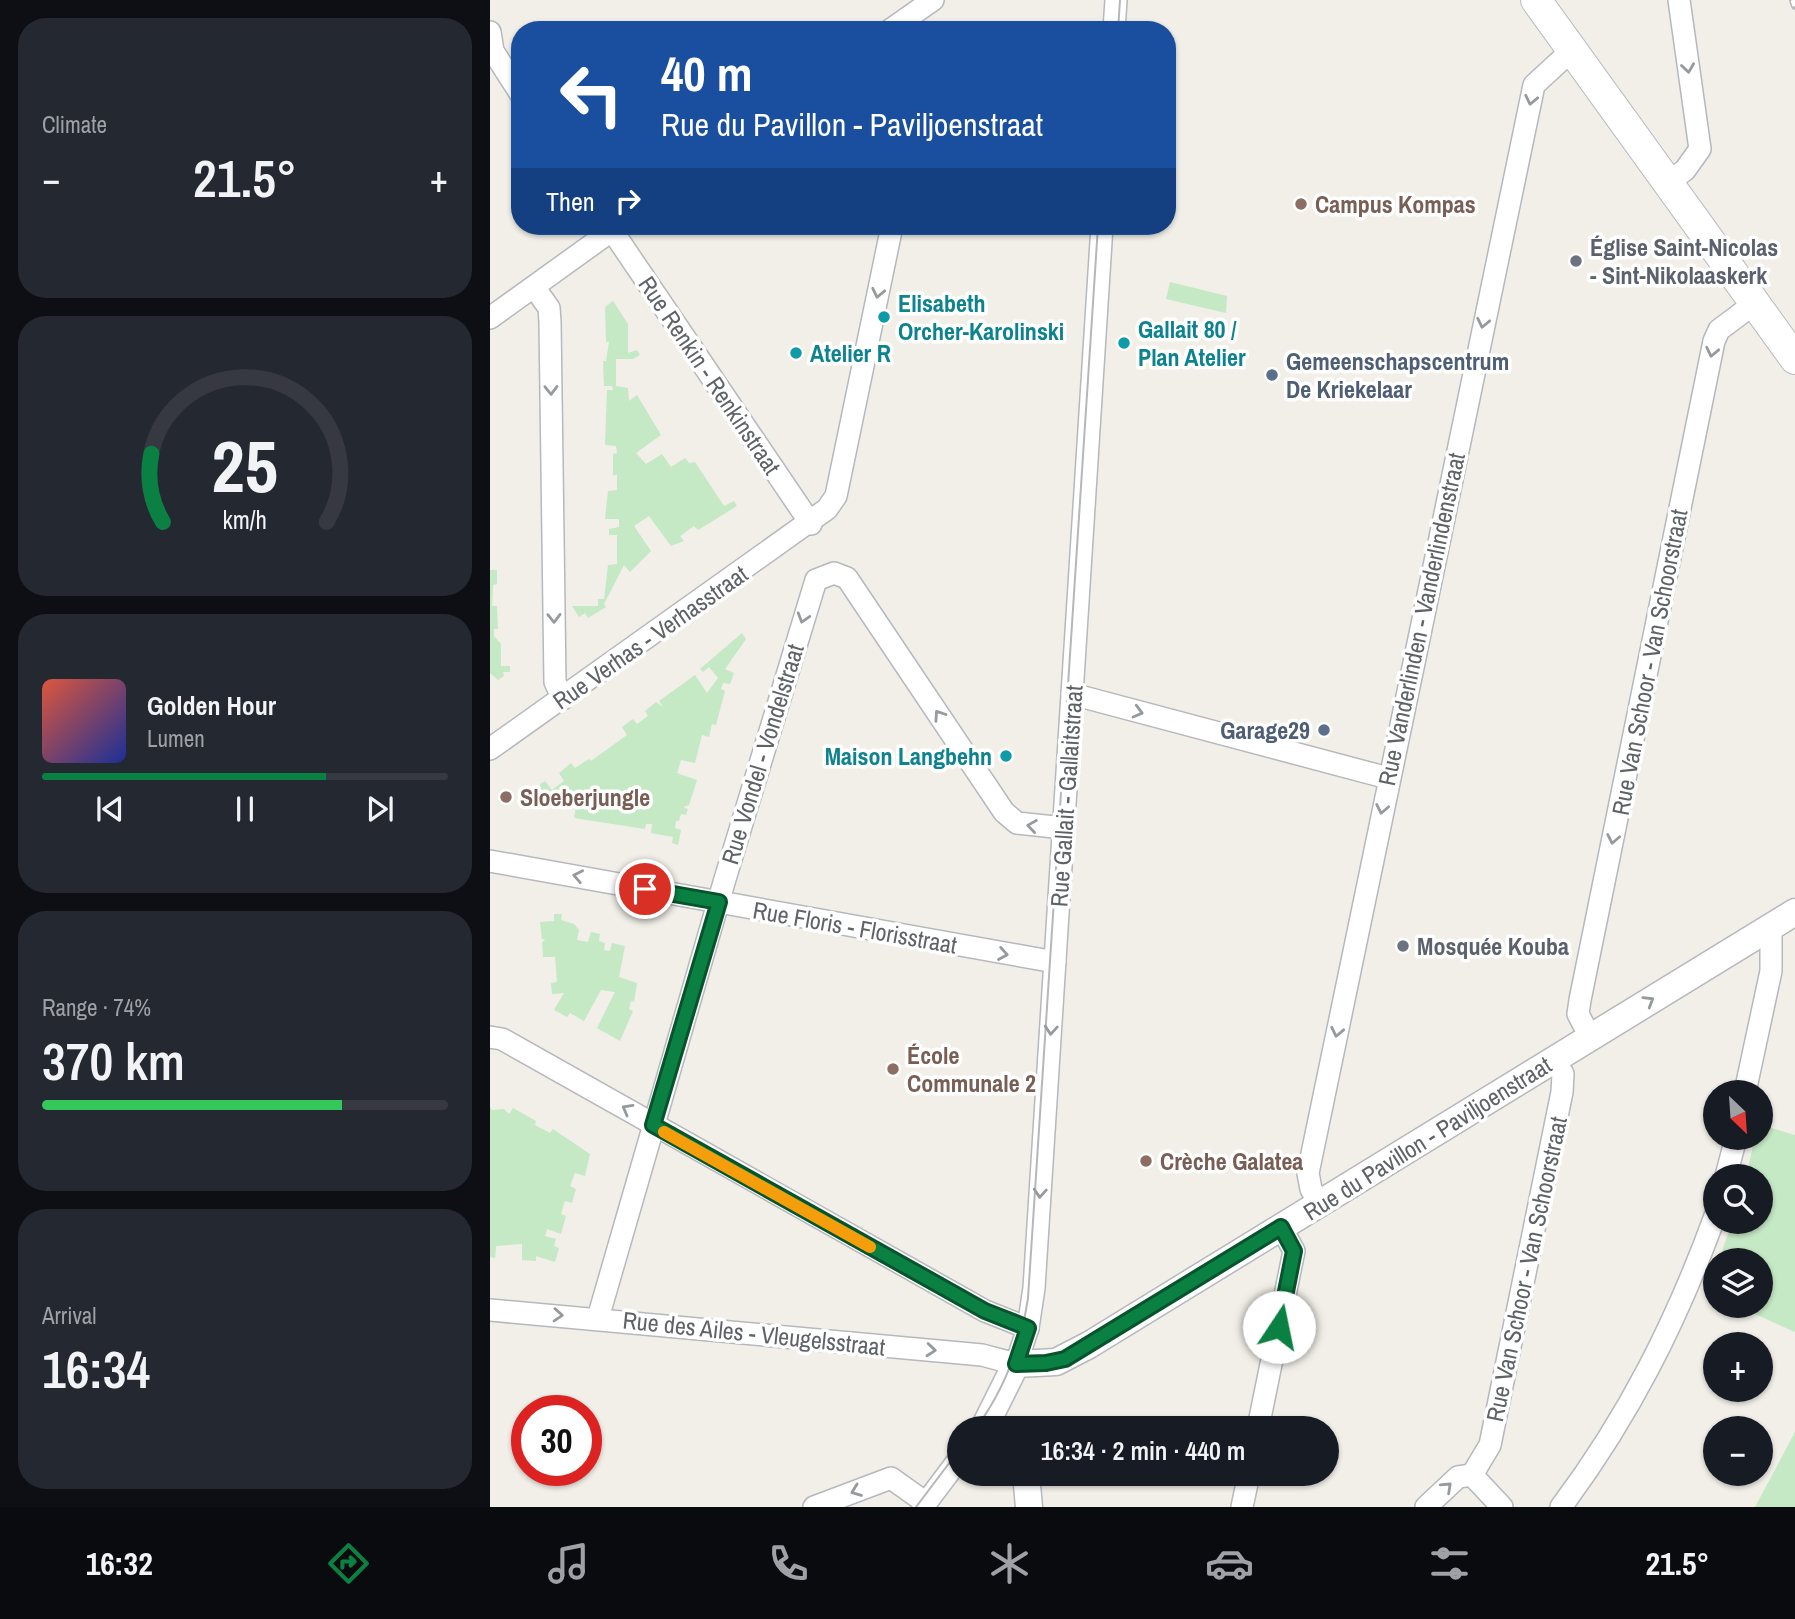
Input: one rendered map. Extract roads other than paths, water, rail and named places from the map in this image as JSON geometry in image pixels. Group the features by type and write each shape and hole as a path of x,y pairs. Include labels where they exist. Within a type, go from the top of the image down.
{"main road":[{"path":"1536,0 1795,359"}],"street":[{"path":"919,21 933,0"},
{"path":"1115,21 1116,0"},
{"path":"1669,182 1685,170 1700,149 1678,0"},
{"path":"490,32 493,51 511,79"},
{"name":"Rue Vanderlinden - Vanderlindenstraat","path":"1319,1203 1311,1189 1308,1173 1534,85 1572,50"},
{"path":"490,318 602,235"},
{"name":"Rue Renkin - Renkinstraat","path":"618,235 811,524"},
{"path":"811,524 836,496 890,235"},
{"name":"Rue Gallait - Gallaitstraat","path":"1016,1364 1028,1328 1034,1288 1101,235"},
{"path":"534,287 549,309 550,322 555,682 563,699"},
{"name":"Rue Van Schoor - Van Schoorstraat","path":"1590,1037 1578,1014 1580,1000 1714,341 1719,330 1755,303"},
{"name":"Rue Verhas - Verhasstraat","path":"490,749 811,524"},
{"name":"Rue Vondel - Vondelstraat","path":"598,1318 813,584 827,574 842,575 1004,812 1017,824 1064,828"},
{"path":"1072,694 1388,778"},
{"name":"Rue Floris - Florisstraat","path":"490,861 1055,962"},
{"name":"Rue du Pavillon - Paviljoenstraat","path":"1016,1364 1065,1359 1795,912"},
{"path":"1748,1080 1771,971 1771,927"},
{"path":"490,1037 502,1039 985,1311 1028,1328"},
{"name":"Rue Van Schoor - Van Schoorstraat","path":"1472,1475 1490,1445 1560,1105 1563,1074 1554,1059"},
{"path":"1260,1416 1294,1251 1281,1227"},
{"path":"1561,1507 1629,1409 1692,1278 1708,1234"},
{"name":"Rue des Ailes - Vleugelsstraat","path":"490,1310 982,1355 1016,1364"},
{"path":"989,1416 1016,1364"},
{"path":"814,1507 891,1478 925,1505 947,1475"},
{"path":"1426,1507 1458,1477 1472,1475 1502,1507"},
{"path":"1027,1486 1029,1507"},
{"path":"1242,1507 1246,1486"}],"tram line":[{"path":"1119,21 1120,0"},
{"path":"984,1416 1010,1366 1021,1333 1028,1298 1097,235"},
{"path":"916,1507 947,1466"}],"railway":[{"path":"1793,0 1795,6"}],"place":[{"name":"Campus Kompas","path":"1301,204"},
{"name":"Église Saint-Nicolas - Sint-Nikolaaskerk","path":"1576,261"},
{"name":"Elisabeth Orcher-Karolinski","path":"884,317"},
{"name":"Gallait 80 / Plan Atelier","path":"1124,343"},
{"name":"Atelier R","path":"796,353"},
{"name":"Gemeenschapscentrum De Kriekelaar","path":"1272,375"},
{"name":"Garage29","path":"1324,730"},
{"name":"Maison Langbehn","path":"1006,756"},
{"name":"Sloeberjungle","path":"506,797"},
{"name":"Mosquée Kouba","path":"1403,946"},
{"name":"École Communale 2","path":"893,1069"},
{"name":"Crèche Galatea","path":"1146,1161"}]}
